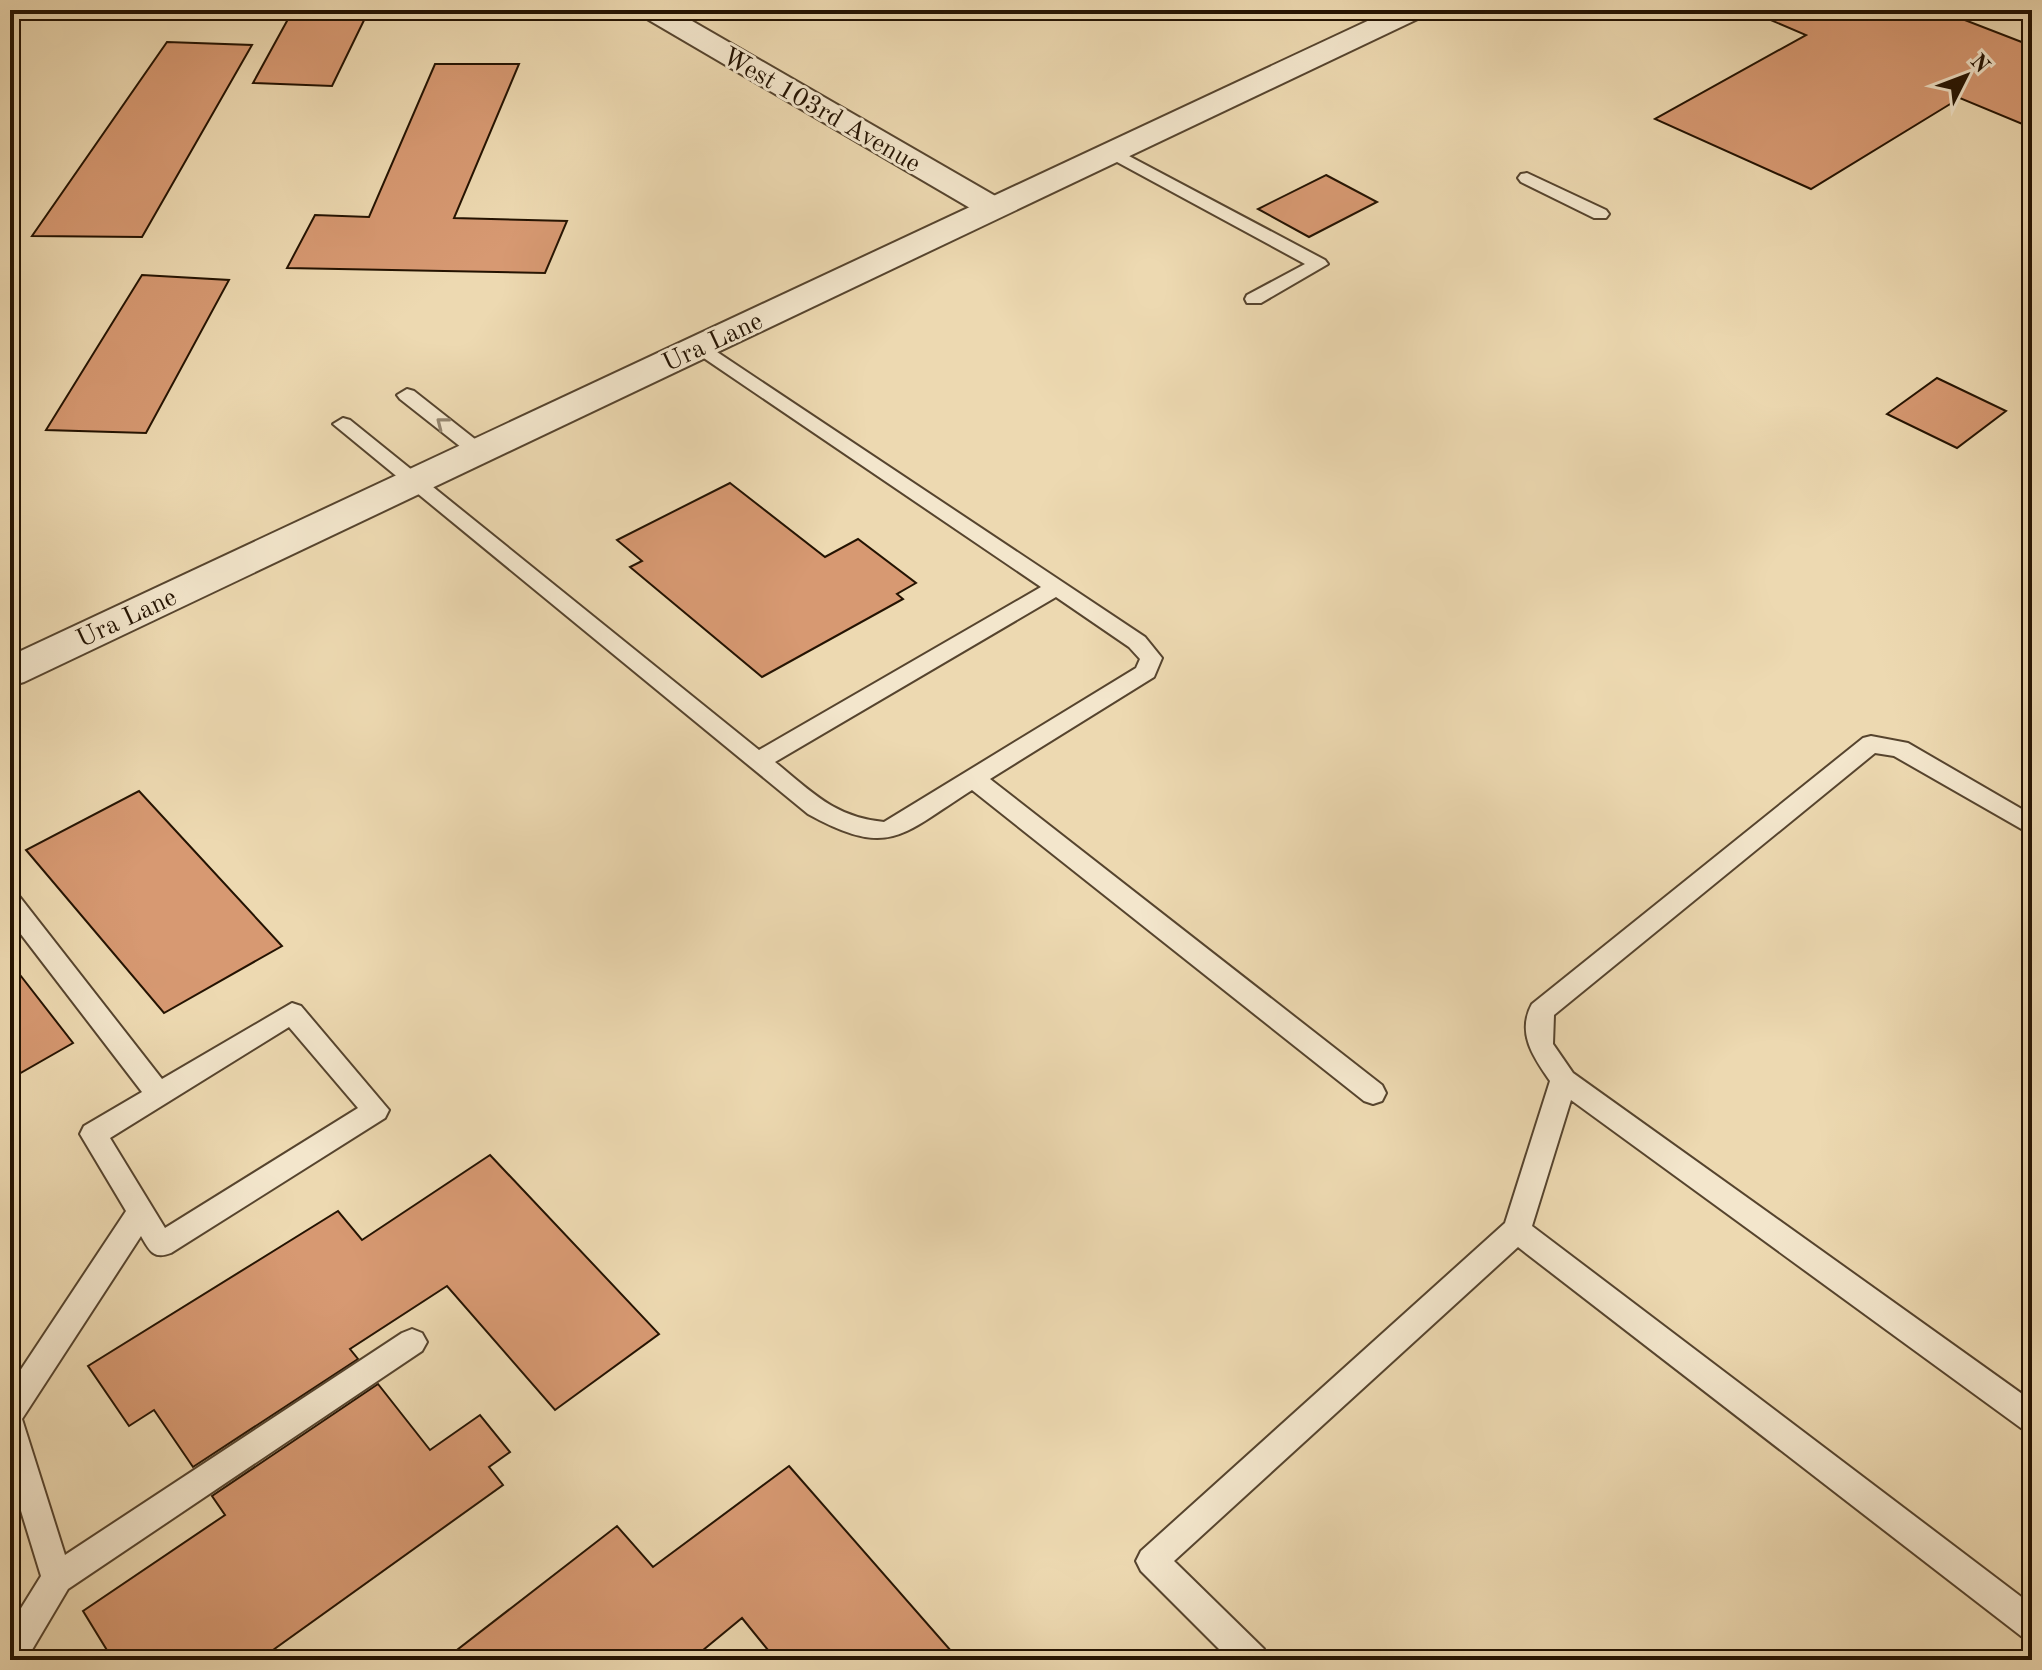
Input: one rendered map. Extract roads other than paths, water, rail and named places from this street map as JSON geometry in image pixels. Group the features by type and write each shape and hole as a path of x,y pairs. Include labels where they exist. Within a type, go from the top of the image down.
{"street":[{"name":"West 103rd Avenue","path":"652,10 993,208"},
{"name":"Ura Lane","path":"10,672 1414,10"}],"lane":[{"path":"1112,152 1319,264 1254,299"},
{"path":"1527,178 1600,214"},
{"path":"343,424 816,808 851,827 888,831 1146,672 1151,658 1137,642 699,346"},
{"path":"407,395 478,451"},
{"path":"758,761 1056,588"},
{"path":"2032,826 1900,749 1871,744 1541,1011 1540,1046 1564,1080 2032,1418"},
{"path":"973,778 1373,1093"},
{"path":"10,902 158,1093"},
{"path":"292,1013 376,1110 161,1245 141,1212 94,1134 292,1013"},
{"path":"1253,1660 1152,1561 1517,1230 1564,1080"},
{"path":"10,1411 141,1212"},
{"path":"1517,1230 2032,1625"},
{"path":"10,1656 57,1578 412,1342"},
{"path":"12,1440 57,1578"}]}
